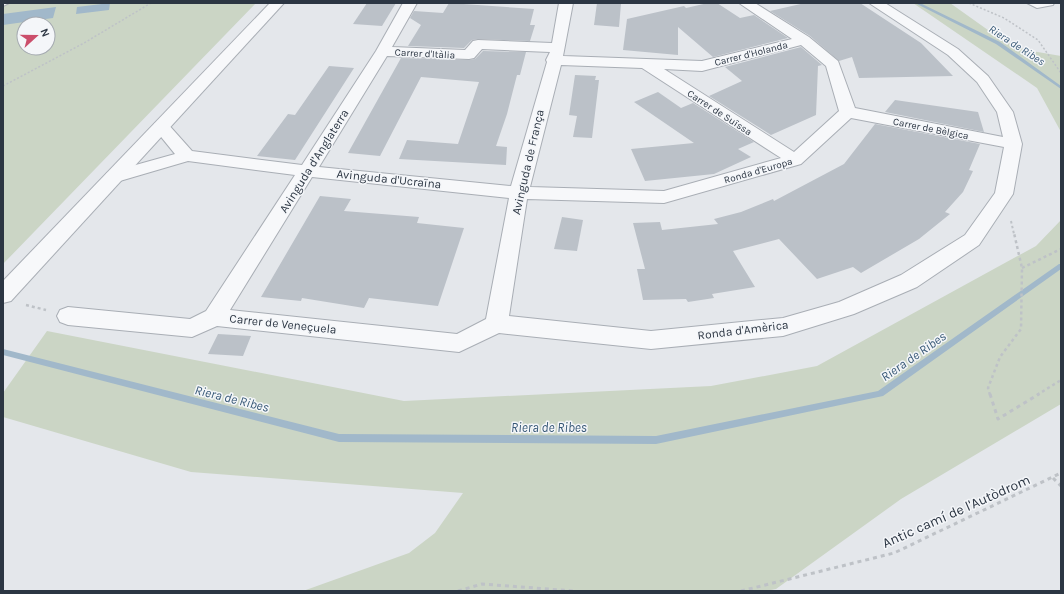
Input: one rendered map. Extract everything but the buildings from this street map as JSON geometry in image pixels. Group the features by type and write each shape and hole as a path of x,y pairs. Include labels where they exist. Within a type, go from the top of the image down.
{"street":[{"path":"3,295 277,3"},
{"name":"Avinguda d'Anglaterra","path":"214,317 383,51 410,3"},
{"name":"Avinguda de França","path":"496,324 519,193 555,54 566,3"},
{"path":"746,3 804,40 833,64 848,112"},
{"name":"Ronda d'Amèrica","path":"496,324 651,340 783,327 846,308 910,281 972,240 1004,194 1013,144 1005,112 983,78 953,52 876,3"},
{"name":"Carrer d'Holanda","path":"691,92 702,66 804,40"},
{"name":"Carrer d'Itàlia","path":"383,51 469,56 478,44 646,64 702,66"},
{"name":"Carrer de Suïssa","path":"646,64 795,160"},
{"name":"Carrer de Bèlgica","path":"848,112 1013,144"},
{"name":"Ronda d'Europa","path":"519,193 664,197 795,160 848,112"},
{"path":"161,127 187,156"},
{"name":"Avinguda d'Ucraïna","path":"113,177 187,156 308,171 519,193"},
{"name":"Carrer de Veneçuela","path":"68,316 192,328 214,317 459,343 496,324"}],"lane":[{"path":"1031,3 1038,5 1050,3"}],"path":[{"path":"3,86 84,43 151,3"},
{"path":"969,3 1004,18 1038,40 1061,73"},
{"path":"1004,194 1022,268 1021,328 1000,357 988,388 998,419 1061,380"},
{"path":"1022,268 1061,249"},
{"path":"25,305 68,316"},
{"name":"Antic camí de l'Autòdrom","path":"741,591 894,553 1061,473"},
{"path":"1053,478 1061,486"},
{"path":"458,591 482,584 574,591"}],"green space":[{"path":"3,3 256,3 3,264"},
{"path":"913,3 950,3 1002,40 1026,50 1061,56 1061,132 1037,88"},
{"path":"1061,220 1061,404 901,499 776,589 766,591 303,591 409,553 435,533 463,493 191,472 3,417 3,393 47,331 404,401 711,386 817,366 1036,246"}],"water":[{"path":"110,3 109,10 76,14 77,7"},
{"path":"56,7 54,16 16,16 16,23 3,25 3,14"}],"waterway":[{"name":"Riera de Ribes","path":"917,3 998,43 1061,88"},
{"name":"Riera de Ribes","path":"3,352 339,438 656,440 880,394 1061,266"}]}
